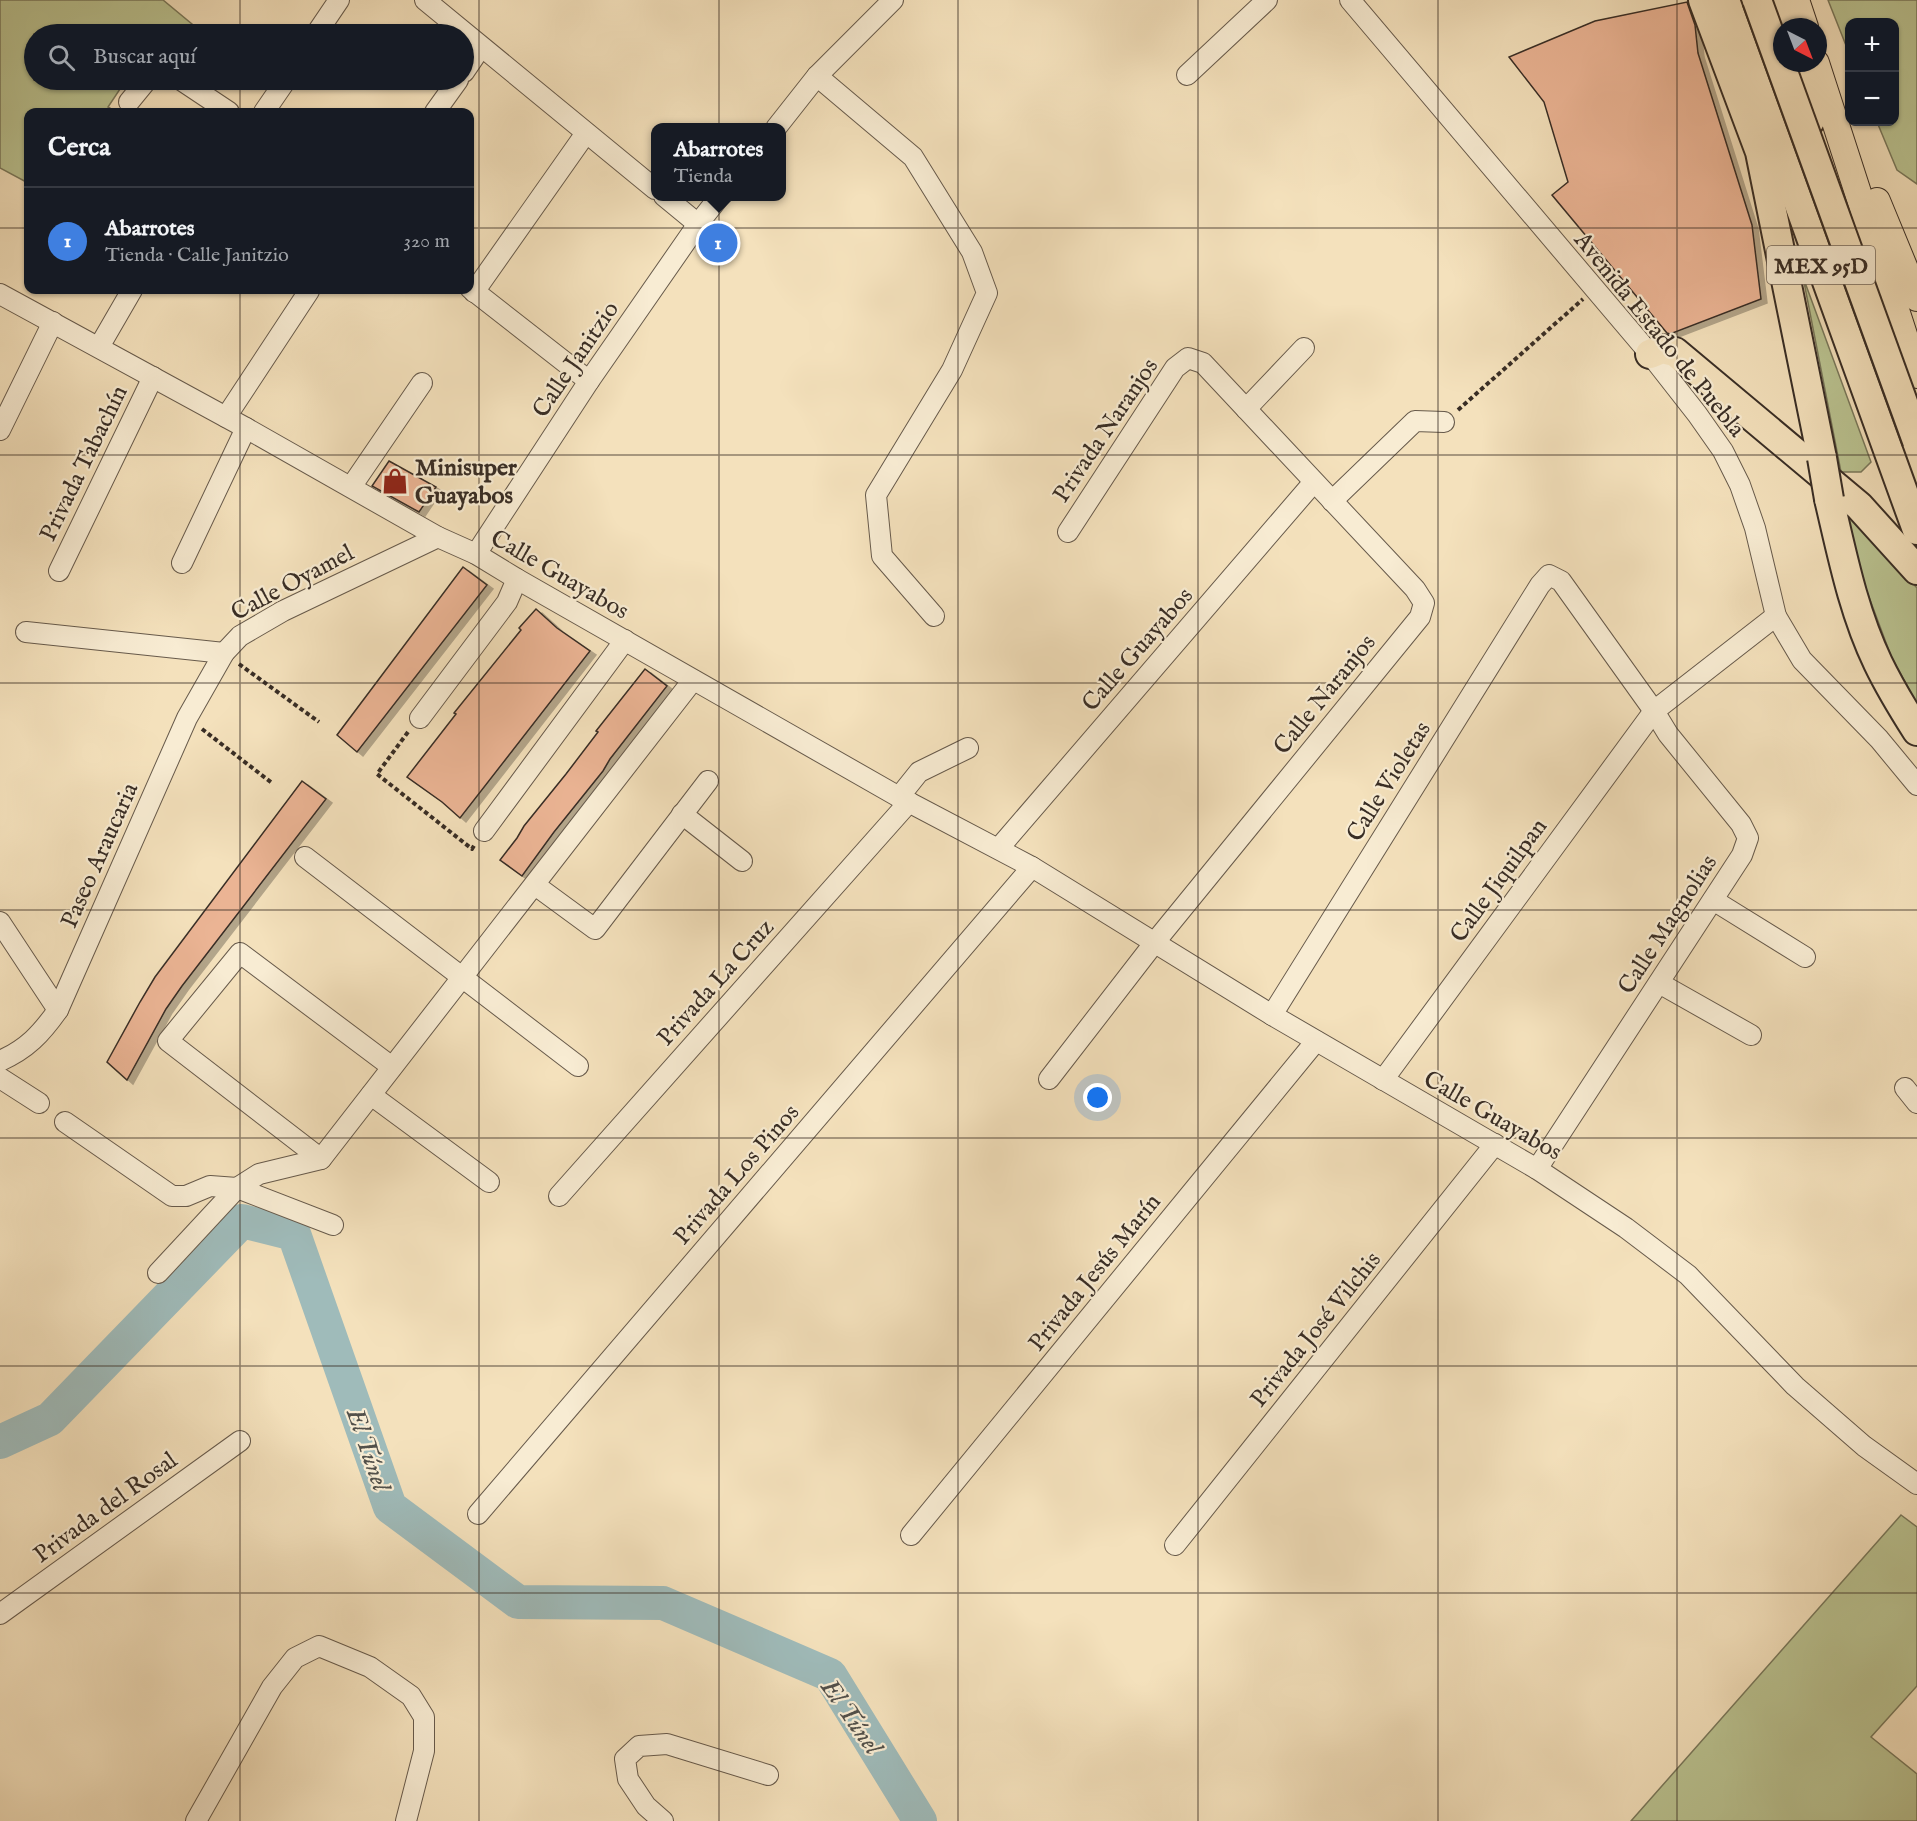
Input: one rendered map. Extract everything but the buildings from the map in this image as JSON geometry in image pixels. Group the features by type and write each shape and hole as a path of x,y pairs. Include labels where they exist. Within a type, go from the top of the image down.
{"highway":[{"path":"1703,0 1760,152 1829,499 1860,619 1878,663 1917,731"},
{"name":"MEX 95D","path":"1725,0 1917,529"},
{"name":"MEX 95D","path":"1757,0 1917,441"},
{"path":"1776,0 1782,18"},
{"path":"1799,72 1804,90 1829,229 1851,319 1897,473 1917,529"},
{"path":"1650,354 1662,349 1675,352 1859,506 1917,570"}],"main road":[{"path":"1796,0 1802,18"},
{"path":"1820,72 1917,375"},
{"path":"1821,72 1917,298"}],"street":[{"path":"323,24 339,0"},
{"path":"425,0 454,24"},
{"path":"780,123 817,76 893,0"},
{"path":"1187,75 1268,0"},
{"name":"Avenida Estado de Puebla","path":"1350,0 1650,354 1697,414 1723,451 1740,485 1755,528 1776,616 1802,660 1879,739 1917,785"},
{"path":"474,41 651,186"},
{"path":"474,57 481,47"},
{"path":"817,76 912,157 972,252 987,293 952,370 876,495 882,556 934,616"},
{"path":"129,102 139,90"},
{"path":"196,90 223,108"},
{"path":"267,108 279,90"},
{"path":"438,108 451,90"},
{"path":"474,287 586,133"},
{"path":"670,201 698,224"},
{"name":"Calle Janitzio","path":"477,554 589,381 716,201"},
{"path":"474,292 589,381"},
{"name":"Calle Guayabos","path":"0,294 246,428 438,537 477,554 904,800 999,848 1272,1016 1537,1169 1626,1228 1688,1275 1795,1386 1864,1446 1917,1484"},
{"path":"99,347 130,294"},
{"path":"226,417 307,294"},
{"path":"0,430 53,322"},
{"path":"1246,409 1304,348"},
{"name":"Privada Naranjos","path":"1068,532 1175,368 1188,358 1203,363 1313,483"},
{"name":"Privada Tabachín","path":"59,571 153,377"},
{"path":"351,487 422,383"},
{"path":"1332,501 1414,421 1444,422"},
{"path":"182,563 246,428"},
{"name":"Calle Guayabos","path":"999,848 1313,483"},
{"name":"Calle Naranjos","path":"1155,942 1419,617 1424,603 1414,589 1313,483"},
{"name":"Calle Oyamel","path":"26,632 224,653 240,636 283,611 438,537"},
{"name":"Calle Violetas","path":"1272,1016 1540,585 1549,575 1561,581 1654,711"},
{"path":"420,717 507,602 517,579"},
{"name":"Calle Jiquilpan","path":"1383,1080 1654,711 1776,616"},
{"path":"484,831 625,640"},
{"name":"Paseo Araucaria","path":"0,1061 12,1056 41,1034 58,1010 187,718 224,653"},
{"path":"158,1274 237,1188 259,1174 321,1158 693,680"},
{"name":"Calle Magnolias","path":"1537,1169 1742,855 1748,838 1741,824 1668,734 1654,711"},
{"name":"Privada La Cruz","path":"559,1196 904,800 919,772 968,748"},
{"path":"535,885 595,929 708,781"},
{"path":"682,814 742,861"},
{"path":"305,856 578,1066"},
{"name":"Privada Los Pinos","path":"478,1514 1032,867"},
{"path":"1713,900 1805,957"},
{"path":"0,922 58,1010"},
{"path":"1049,1079 1155,942"},
{"path":"321,1158 168,1041 240,953 392,1067"},
{"path":"1659,983 1751,1035"},
{"name":"Privada Jesús Marín","path":"911,1534 1316,1041"},
{"path":"0,1078 39,1103"},
{"path":"370,1095 489,1182"},
{"path":"65,1122 172,1196 186,1196 210,1186 237,1188 333,1225"},
{"name":"Privada José Vilchis","path":"1175,1545 1495,1144"},
{"name":"Privada del Rosal","path":"0,1614 240,1442"},
{"path":"196,1821 272,1687 295,1658 319,1646 370,1667 411,1696 424,1717 424,1751 406,1821"},
{"path":"663,1821 646,1806 628,1779 625,1759 639,1746 667,1744 768,1774"}],"path":[{"path":"1444,422 1594,289"},
{"path":"224,653 319,722"},
{"path":"420,717 377,774 472,849 484,831"},
{"path":"197,725 272,783"}],"green space":[{"path":"0,0 163,0 192,24 24,24 24,90 119,90 108,107 110,108 24,108 24,181 0,168"},
{"path":"1828,0 1917,0 1917,184 1897,170 1879,126 1899,126 1899,18 1845,18 1845,43"},
{"path":"1803,277 1871,462 1861,472 1841,472"},
{"path":"1845,513 1866,530 1917,588 1917,704 1891,656 1866,589"},
{"path":"1901,1515 1917,1527 1917,1686 1871,1737 1917,1774 1917,1821 1631,1821"}],"waterway":[{"name":"El Túnel","path":"0,1442 50,1419 242,1221 294,1234 390,1507 518,1602 663,1603 830,1675 920,1821"}],"place":[{"name":"Abarrotes","path":"718,243"},
{"name":"Minisuper Guayabos","path":"395,481"}]}
